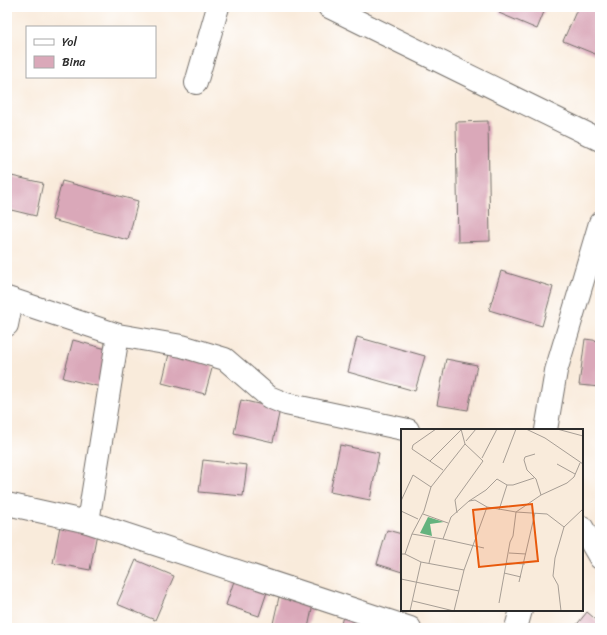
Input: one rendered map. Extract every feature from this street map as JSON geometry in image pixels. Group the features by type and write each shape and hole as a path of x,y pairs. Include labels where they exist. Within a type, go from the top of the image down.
{"street":[{"path":"196,83 218,7"},
{"path":"329,7 600,140"},
{"path":"546,429 556,371 591,286 600,223"},
{"path":"7,325 9,299 118,335 182,346 225,359 269,398 286,404 403,429"},
{"path":"88,522 118,335"},
{"path":"7,504 88,522 410,628"},
{"path":"583,529 600,558"},
{"path":"516,628 521,611"}],"building":[{"path":"501,7 546,7 537,29 499,13"},
{"path":"578,7 587,7 600,12 600,56 563,41"},
{"path":"488,121 490,241 458,242 456,122"},
{"path":"7,175 43,183 36,216 7,209"},
{"path":"62,181 138,201 128,240 52,220"},
{"path":"501,271 553,287 542,326 489,310"},
{"path":"357,337 425,356 415,391 348,372"},
{"path":"585,339 600,341 600,387 579,385"},
{"path":"73,340 110,350 101,387 63,378"},
{"path":"169,354 213,365 205,394 162,383"},
{"path":"446,359 477,365 468,410 437,405"},
{"path":"241,400 280,409 273,442 234,433"},
{"path":"340,445 379,453 370,500 330,492"},
{"path":"203,460 247,465 243,496 199,492"},
{"path":"60,526 97,533 90,570 53,563"},
{"path":"387,530 401,534 401,572 377,564"},
{"path":"136,560 174,576 155,620 117,604"},
{"path":"235,578 268,589 259,616 226,605"},
{"path":"279,597 313,604 308,628 272,628"},
{"path":"344,612 374,619 372,628 340,628"},
{"path":"587,612 600,623 600,628 574,628"}]}
